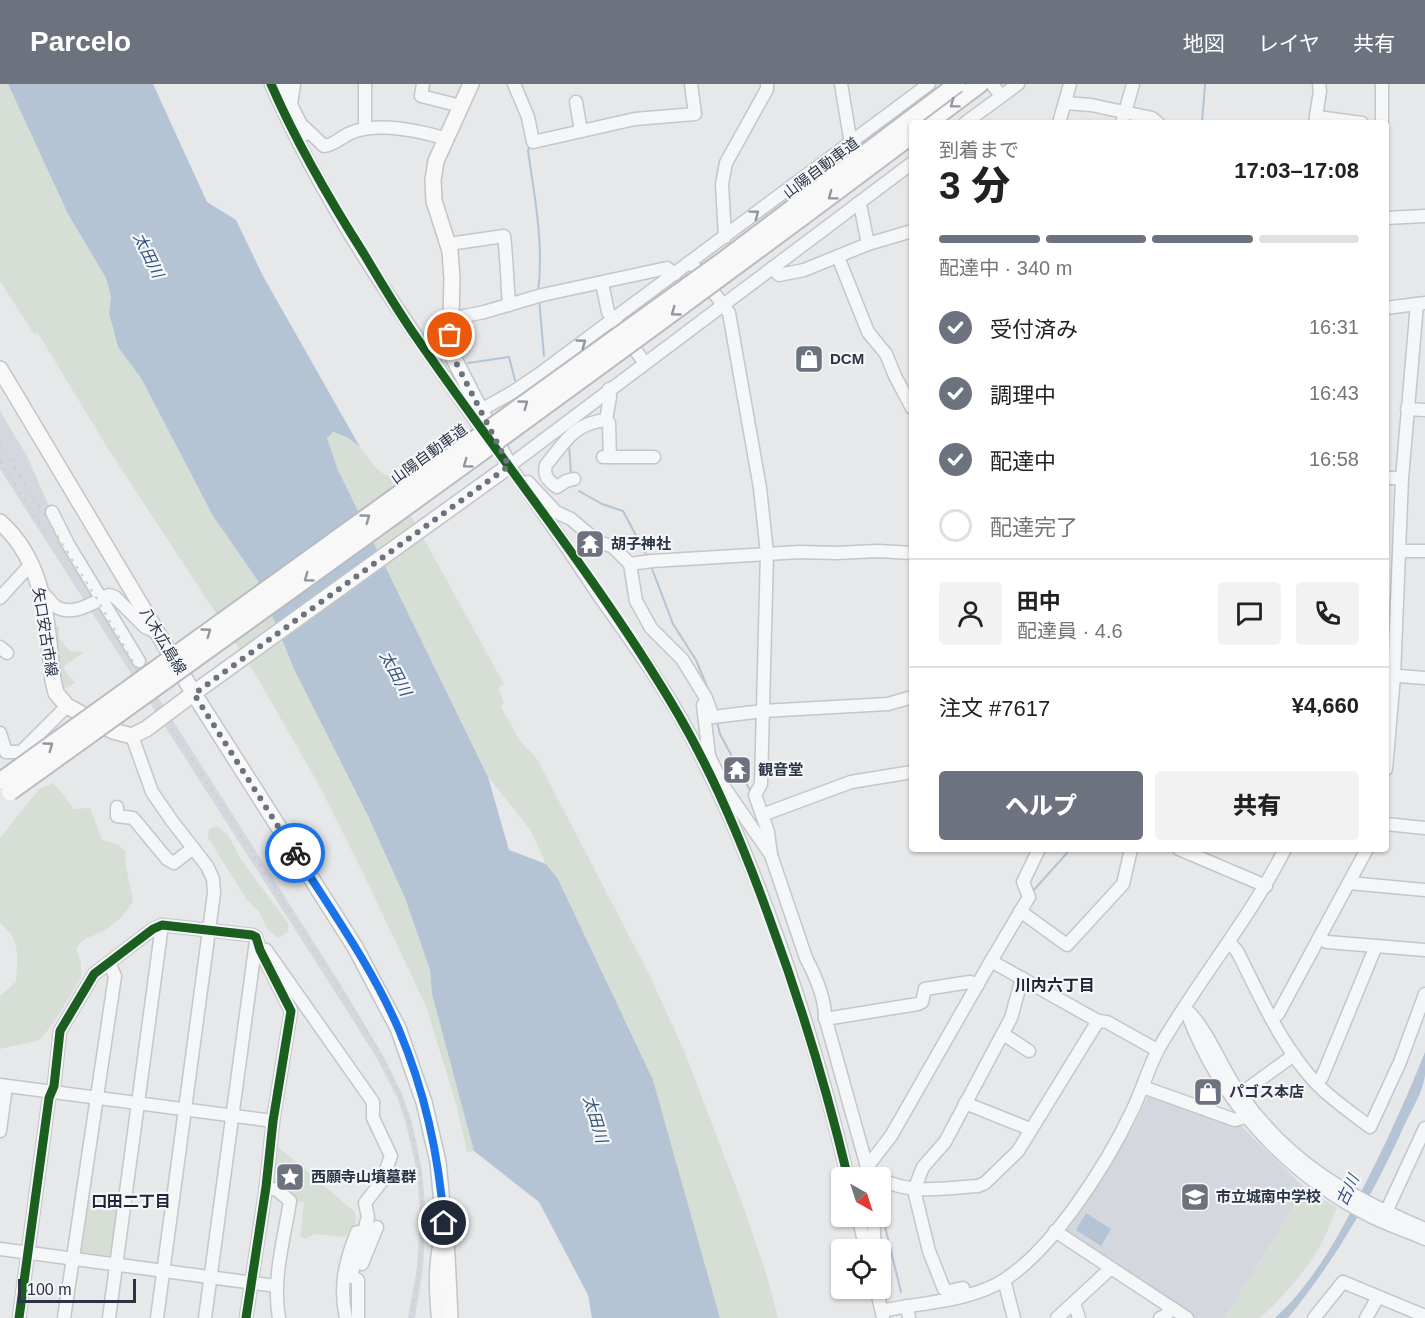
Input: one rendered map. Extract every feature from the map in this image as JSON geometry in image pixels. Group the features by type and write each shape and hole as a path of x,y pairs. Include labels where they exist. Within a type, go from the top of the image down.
{"highway":[{"name":"山陽自動車道","path":"3,788 697,279 957,84"},
{"path":"932,120 980,84"},
{"name":"山陽自動車道","path":"3,788 520,426 909,137"}],"main road":[{"path":"67,706 113,731 132,736 146,729 506,468 481,410 450,351 452,279 449,244 434,201 433,180 436,161 471,84"},
{"name":"八木広島線","path":"0,369 158,633 198,690 354,947 398,1028 424,1102 438,1162 450,1318"},
{"name":"矢口安古市線","path":"0,522 18,542 31,564 42,593 53,681 56,693 67,706"}],"street":[{"path":"272,84 322,188 413,333 640,655 696,746 734,826 788,969 845,1167"},
{"path":"282,84 304,128 324,146 330,146 351,132 365,128 424,132 447,139"},
{"path":"291,105 294,84"},
{"path":"365,84 365,128"},
{"path":"423,84 421,96 461,106"},
{"path":"514,84 528,117 533,142 635,119 694,114 691,84"},
{"path":"725,237 722,184 726,163 750,122 767,84"},
{"path":"841,84 850,143 880,187"},
{"path":"481,410 537,375 929,84"},
{"path":"992,84 1001,96"},
{"path":"982,118 1001,96 1018,84"},
{"path":"1060,120 1070,84"},
{"path":"1124,118 1133,84"},
{"path":"1316,120 1319,84"},
{"path":"1382,84 1382,120"},
{"path":"576,102 581,131"},
{"path":"1065,103 1124,118 1152,118 1154,120"},
{"path":"304,128 313,159 309,162"},
{"path":"506,468 644,362 909,165"},
{"path":"857,204 861,209 868,244"},
{"path":"1389,218 1425,216"},
{"path":"772,268 779,275 804,270 868,244 909,232"},
{"path":"449,244 504,236 509,305"},
{"path":"838,257 868,332 886,354 909,402"},
{"path":"691,262 729,313 753,441 767,553 761,784 755,795 768,832 771,855 825,1008 825,1019 870,1167"},
{"path":"450,320 542,295 667,268 675,274"},
{"path":"602,282 608,312 612,320 644,362"},
{"path":"1389,308 1421,304 1407,409 1400,551 1389,699"},
{"path":"609,389 606,457 632,461 651,459"},
{"path":"1407,409 1425,410"},
{"path":"574,479 557,487 545,476 546,465 576,430 590,422 606,420"},
{"path":"506,468 529,483 556,512 571,519 597,541 613,548 630,564 636,602 651,628 682,659 698,684 713,717 762,711 888,704 909,698"},
{"path":"1389,478 1402,478"},
{"path":"52,512 68,544 139,661"},
{"path":"630,564 767,553 878,551 909,553"},
{"path":"1400,551 1425,551"},
{"path":"0,598 31,564"},
{"path":"42,593 46,594 55,606 66,611 78,610 109,595 115,597 145,627 158,633"},
{"path":"1390,676 1425,678"},
{"path":"698,684 706,715 710,756 724,787 771,855"},
{"path":"0,733 6,752 21,752 67,706"},
{"path":"132,736 152,792 207,866 213,879 214,893 157,1318"},
{"path":"762,815 851,782 909,772"},
{"path":"117,807 117,816 132,818 167,860 174,863 193,848"},
{"path":"1389,824 1425,828"},
{"path":"876,1167 891,1136 1029,897 1023,882 1038,852"},
{"path":"1020,911 1067,945 1124,884 1130,852"},
{"path":"1186,852 1266,886"},
{"path":"880,1301 908,1312 972,1294 1004,1280 1028,1262 1055,1231 1108,1157 1143,1087 1157,1050 1266,886 1283,852"},
{"path":"1272,1019 1278,1014 1365,852"},
{"path":"1349,883 1425,890"},
{"path":"109,1318 162,926"},
{"path":"19,1318 49,1098 54,1086 60,1031 94,974 153,929 162,926 209,929 256,937 373,1102 373,1118 392,1156 382,1181 365,1203 371,1226 351,1276 358,1280 358,1318"},
{"path":"246,1318 266,1188 273,1121 291,1011 269,969 256,937"},
{"path":"205,1318 256,937"},
{"path":"1319,938 1327,942 1425,950"},
{"path":"1229,942 1237,951 1272,1019 1294,1055 1316,1083 1370,1127 1400,1062 1425,994"},
{"path":"1316,1083 1322,1077 1376,946"},
{"path":"991,961 1098,1021 1107,1022 1157,1050"},
{"path":"64,1318 115,976 109,963"},
{"path":"252,970 260,965 269,969"},
{"path":"972,1294 966,1287 949,1291 944,1289 929,1251 914,1190 923,1167 945,1142 1003,1034 1011,1018 1022,978"},
{"path":"825,1019 918,1004 922,1002 925,989 970,982 978,984"},
{"path":"1185,1007 1201,1025 1239,1094 1276,1137 1349,1199"},
{"path":"1185,1007 1207,1059 1227,1093 1268,1142 1306,1175 1425,1239"},
{"path":"891,1184 914,1190 978,1186 985,1183 1018,1150 1098,1021"},
{"path":"1003,1034 1029,1051"},
{"path":"1239,1094 1294,1055"},
{"path":"0,1131 3,1085 273,1121"},
{"path":"1143,1087 1235,1120 1246,1117"},
{"path":"965,1103 1030,1129"},
{"path":"1377,1212 1425,1128"},
{"path":"266,1188 277,1190 290,1201 276,1286 279,1318"},
{"path":"1377,1212 1425,1229"},
{"path":"438,1318 434,1288 444,1223"},
{"path":"346,1318 341,1298 347,1254 357,1231 371,1226"},
{"path":"1055,1231 1187,1318"},
{"path":"0,1249 276,1286"},
{"path":"1057,1318 1111,1268"},
{"path":"1004,1280 1009,1291 1014,1318"},
{"path":"1314,1318 1343,1282 1425,1316"},
{"path":"1366,1318 1378,1297"},
{"path":"1074,1303 1079,1318"},
{"path":"1160,1318 1172,1308"}],"shaded area":[{"path":"0,84 8,84 68,214 106,278 111,297 109,313 118,347 141,378 213,516 258,581 294,669 368,816 405,898 430,970 432,994 474,1151 467,1152 457,1107 426,1006 320,787 253,670 107,447 38,333 34,334 0,281"},
{"path":"0,411 28,458 51,511 137,664 339,982 384,1057 402,1094 412,1122 422,1171 426,1216 423,1268 415,1318 408,1318 417,1267 420,1216 417,1172 397,1097 378,1060 332,987 0,469"},
{"path":"332,432 355,444 378,470 389,476 504,684 498,688 504,702 501,707 520,741 537,759 649,974 685,1053 741,1200 766,1273 778,1318 720,1318 653,1080 558,879 546,864 530,829 488,777 471,744 338,470 327,438"},
{"path":"51,625 59,626 59,638 70,651 84,652 64,666 65,671 75,683 63,689 61,685"},
{"path":"53,783 74,809 90,808 102,840 117,844 125,851 133,901 114,923 83,940 76,949 81,963 81,978 40,1040 0,1049 0,996 16,982 17,950 12,936 0,923 0,838 39,789"},
{"path":"217,826 228,835 242,861 288,923 288,932 278,938 268,930 259,911 247,900 208,838 209,829"},
{"name":"市立城南中学校","path":"1150,1092 1241,1126 1305,1188 1225,1318 1192,1318 1067,1233 1066,1228 1084,1205 1134,1125"},
{"path":"271,1141 355,1212 356,1222 345,1237 315,1234 305,1239 300,1236 304,1202 290,1201 266,1187"},
{"path":"1305,1188 1337,1208 1320,1246 1306,1268 1260,1318 1225,1318"},
{"path":"87,1199 121,1202 114,1254 108,1257 83,1254 80,1248"}],"water":[{"name":"太田川","path":"8,84 153,84 207,202 236,220 263,276 360,447 348,438 333,432 327,438 338,470 488,777 509,850 546,864 558,879 653,1080 720,1318 592,1318 588,1295 539,1202 474,1151 432,994 430,970 405,898 368,816 294,669 258,581 213,516 141,378 118,347 109,313 111,297 106,278 68,214"},
{"path":"1425,1052 1425,1075 1419,1095 1366,1202 1338,1250 1288,1318 1275,1318 1311,1277 1341,1230 1402,1108"},
{"path":"1086,1213 1111,1229 1101,1246 1076,1230"}],"waterway":[{"path":"1202,120 1205,84"},
{"path":"530,144 528,151 536,204 540,257 538,293"},
{"path":"539,299 544,356"},
{"path":"468,363 509,357 515,380"},
{"path":"569,444 571,474"},
{"path":"579,491 602,504 623,511 648,558"},
{"path":"651,566 673,624 696,660 710,694"},
{"path":"717,722 720,734 751,792"},
{"path":"1032,892 1067,852"},
{"path":"885,1227 901,1292"}],"railway":[{"path":"0,444 97,599 159,707"},
{"path":"0,461 48,537"},
{"path":"172,728 356,1014 380,1055 400,1098 415,1144 422,1194 419,1269 411,1318"}],"cycle path":[{"path":"271,84 314,171 401,314 616,616 692,739 740,841 781,952 813,1048 845,1167"},
{"path":"19,1318 49,1098 54,1086 60,1031 94,974 153,929 162,925 256,937 260,950 291,1011 273,1121 266,1187 246,1318"}],"way so far":[{"path":"295,853 194,694 509,466 450,351 450,335"}],"place":[{"name":"DCM","path":"809,359"},
{"name":"胡子神社","path":"590,544"},
{"name":"観音堂","path":"737,770"},
{"name":"パゴス本店","path":"1208,1092"},
{"name":"西願寺山墳墓群","path":"290,1177"},
{"name":"市立城南中学校","path":"1195,1197"}],"district":[{"name":"川内六丁目","path":"1055,985"},
{"name":"口田二丁目","path":"131,1201"}],"route":[{"path":"295,853 354,947 398,1028 424,1102 438,1162 444,1223"}],"water label":[{"name":"古川","path":"1347,1190"}]}
